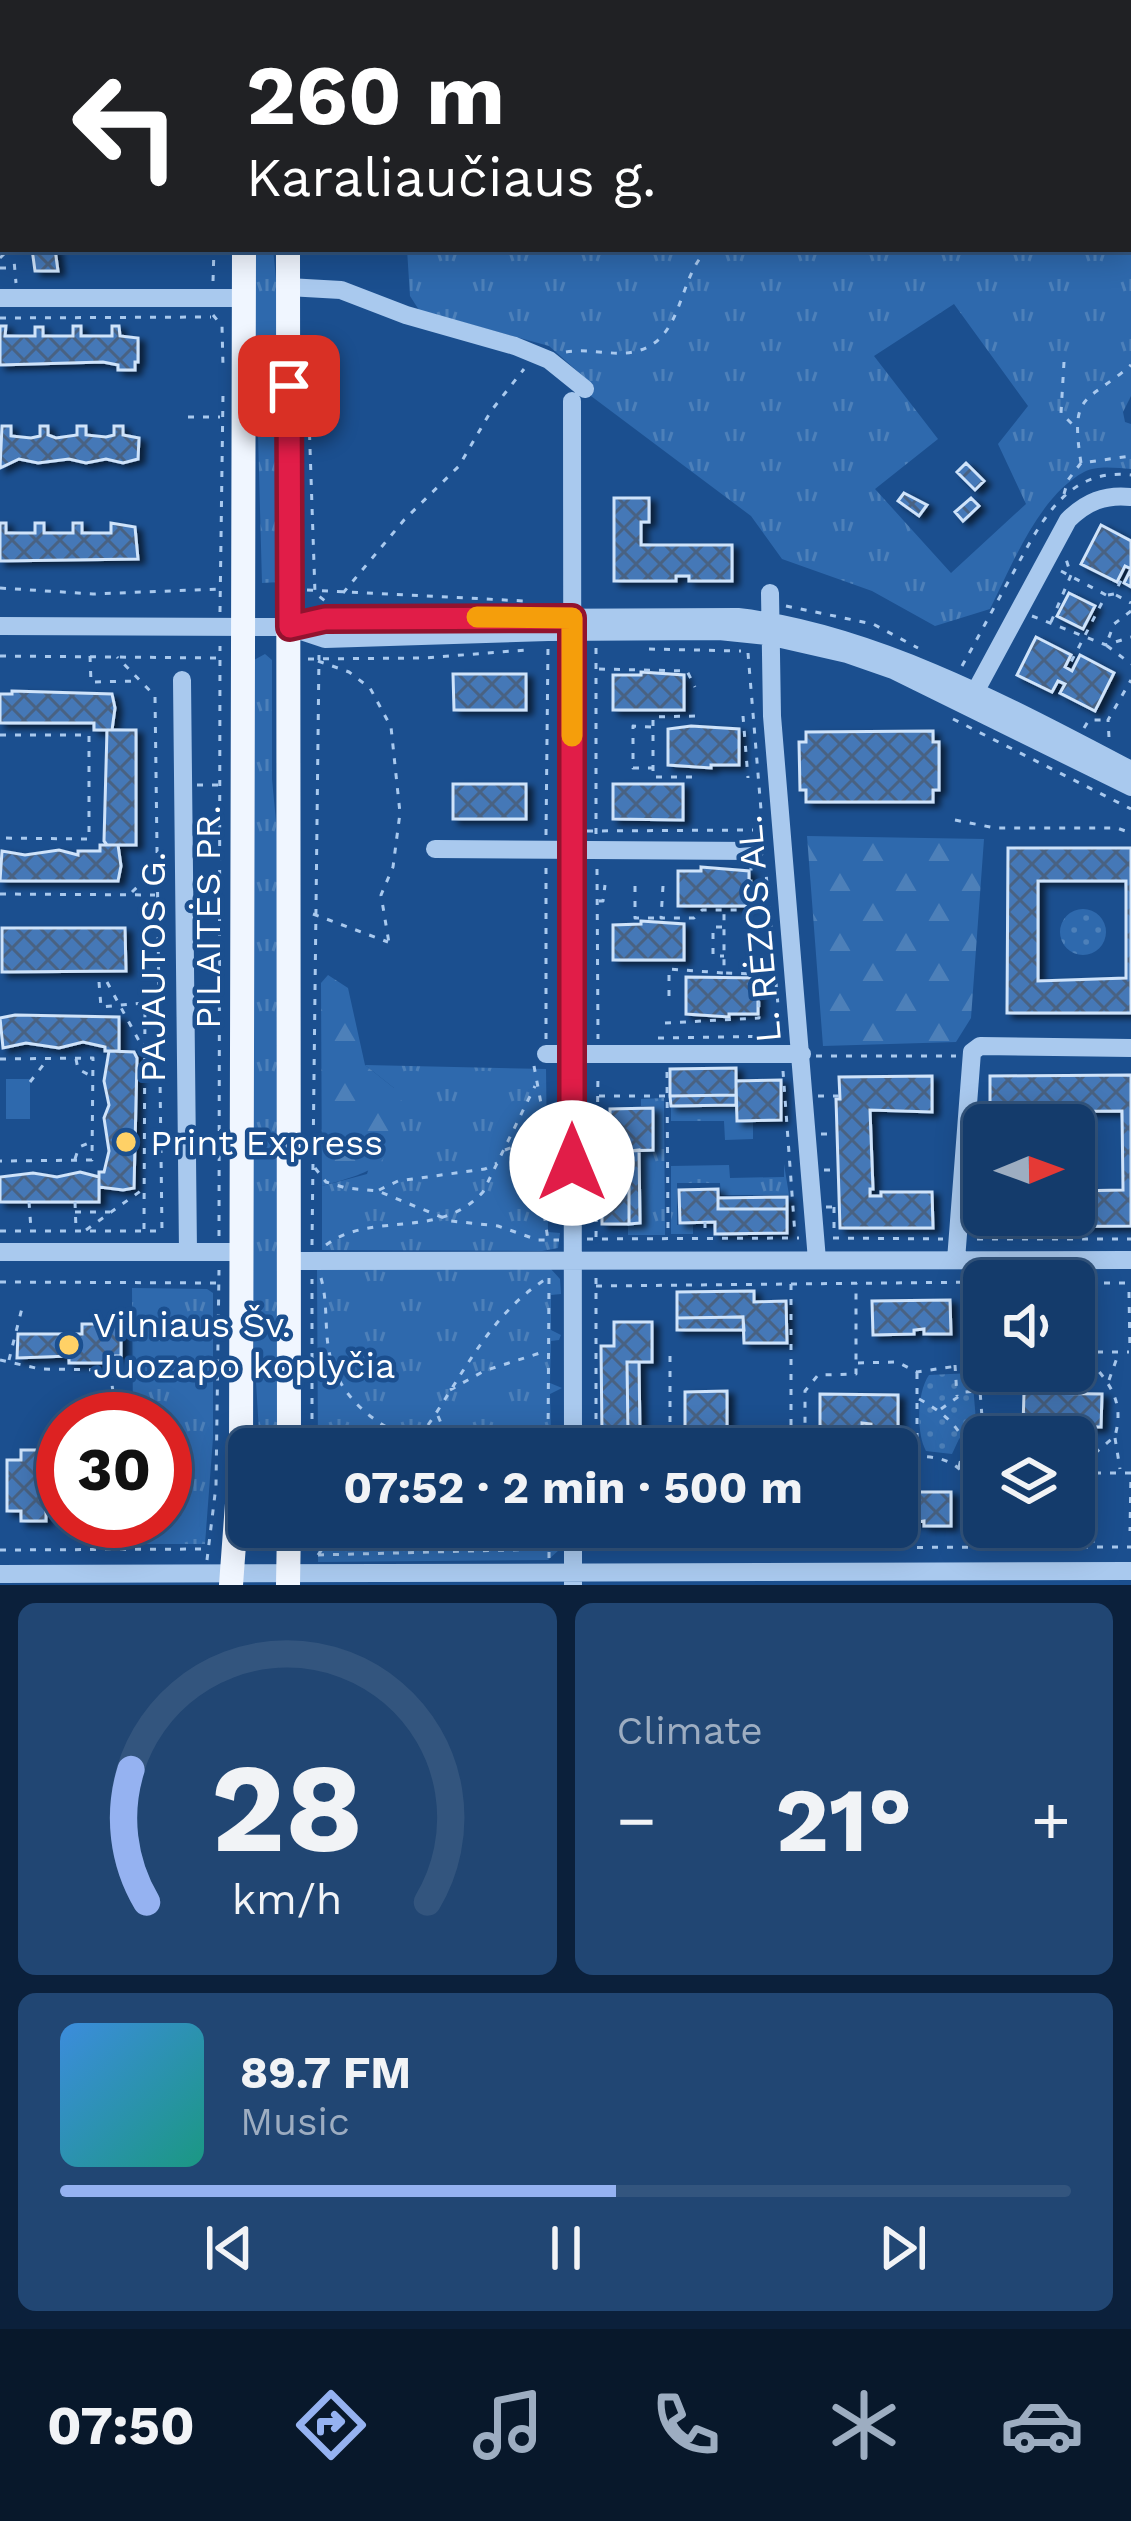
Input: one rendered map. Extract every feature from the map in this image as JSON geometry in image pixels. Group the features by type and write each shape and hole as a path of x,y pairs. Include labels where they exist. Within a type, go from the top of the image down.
{"main road":[{"name":"PILAITĖS PR.","path":"240,1428 230,1252 232,589 244,252"},
{"path":"289,252 302,591 290,627 289,1428"},
{"name":"PILAITĖS PR.","path":"232,1580 236,1548"}],"street":[{"path":"289,286 341,290 549,360 579,395 572,632 573,1428"},
{"path":"9,298 243,298"},
{"path":"974,694 1077,510 1104,497 1131,496"},
{"name":"L. RĖZOS AL.","path":"770,593 768,636 802,1054 825,1238 818,1260"},
{"path":"0,626 290,627 325,619 572,632 719,632 878,650 1131,770"},
{"path":"290,627 325,639 548,639 572,632"},
{"path":"768,636 892,670 1131,787"},
{"name":"PAJAUTOS G.","path":"182,680 188,1252"},
{"path":"435,849 572,840 753,851"},
{"path":"546,1044 572,1054 598,1044 802,1054"},
{"path":"956,1260 970,1057 980,1046 1131,1048"},
{"path":"0,1252 230,1252"},
{"path":"290,1261 1131,1260"},
{"path":"573,1548 573,1578"},
{"path":"0,1574 232,1580 293,1559 573,1578 950,1578 1131,1570"}],"path":[{"path":"9,298 16,268 12,252"},
{"path":"343,593 404,520 459,466 490,411 523,370 571,350 624,353 654,345 668,331 693,265 705,252"},
{"path":"0,268 16,268"},
{"path":"0,318 213,317 222,326 224,367"},
{"path":"1064,362 1060,412 1076,428"},
{"path":"1081,463 1078,410 1087,395 1131,365"},
{"path":"209,1549 220,1385 219,1282 230,1252 220,785 220,658 232,626 224,387"},
{"path":"308,411 312,446 302,591 325,600"},
{"path":"188,417 222,417"},
{"path":"1064,494 1068,479 1081,463 1131,456"},
{"path":"1050,624 1071,575 1063,552"},
{"path":"1044,563 1131,603"},
{"path":"1114,595 1125,573"},
{"path":"190,580 190,589"},
{"path":"0,588 93,594 232,589"},
{"path":"1070,664 1106,595"},
{"path":"1106,645 1114,624 1131,611"},
{"path":"1030,614 1106,645 1131,664"},
{"path":"548,1240 541,1193 541,1095 535,1063 546,1044 548,639 572,632 602,648"},
{"path":"646,649 768,636"},
{"path":"1106,645 1131,637"},
{"path":"316,660 531,649"},
{"path":"0,656 220,658"},
{"path":"90,656 91,682 140,681"},
{"path":"0,1231 163,1231 155,696 116,656"},
{"path":"316,660 312,1256 344,1232 443,1218 472,1205 483,1192 536,1084"},
{"path":"313,914 389,943 381,895 393,867 400,813 391,727 370,688 349,672 316,660"},
{"path":"596,669 687,670 694,687"},
{"path":"1107,743 1112,731 1108,720 1131,680"},
{"path":"695,716 653,717 653,777 698,781"},
{"path":"743,716 748,778"},
{"path":"953,719 1131,809"},
{"path":"1083,730 1089,720 1108,720"},
{"path":"653,727 633,727 634,768 653,768"},
{"path":"0,735 89,735 89,838 0,838"},
{"path":"748,765 757,764"},
{"path":"183,785 220,785"},
{"path":"955,820 995,829 1117,828 1131,833"},
{"path":"546,840 753,830"},
{"path":"635,886 635,918 694,918 702,910 751,910 753,851"},
{"path":"130,895 157,868"},
{"path":"597,902 603,902 605,885"},
{"path":"662,918 663,886"},
{"path":"0,894 157,895"},
{"path":"724,910 724,973"},
{"path":"724,927 712,928 713,956 724,956"},
{"path":"665,1023 759,1018 759,974 669,969 669,996"},
{"path":"99,982 101,1007 160,1002"},
{"path":"107,982 145,1051"},
{"path":"144,1231 145,1003"},
{"path":"598,1044 596,1239 1131,1239"},
{"path":"802,1054 970,1057"},
{"path":"76,1058 78,1069 93,1076"},
{"path":"0,1059 93,1058 92,1160 0,1160"},
{"path":"30,1082 48,1059"},
{"path":"667,1065 668,1238"},
{"path":"783,1065 795,1238"},
{"path":"598,1096 668,1096"},
{"path":"817,1096 840,1096"},
{"path":"820,1134 836,1134"},
{"path":"503,1151 544,1136"},
{"path":"74,1160 79,1147 92,1142"},
{"path":"378,1191 398,1180 485,1169 497,1163"},
{"path":"312,1166 326,1182 378,1191 443,1218 562,1240"},
{"path":"823,1170 837,1170"},
{"path":"85,1231 144,1188"},
{"path":"29,1202 31,1231"},
{"path":"75,1202 76,1231"},
{"path":"825,1207 837,1207 825,1238"},
{"path":"75,1212 112,1212"},
{"path":"705,1222 705,1238"},
{"path":"596,1260 596,1428"},
{"path":"425,1428 464,1365 509,1309 572,1261"},
{"path":"312,1428 312,1269 322,1279 326,1295 332,1365 367,1415 392,1428"},
{"path":"548,1428 549,1276"},
{"path":"0,1282 219,1282"},
{"path":"596,1286 963,1282"},
{"path":"806,1428 808,1384 818,1375 856,1374 856,1283"},
{"path":"1095,1284 1131,1283"},
{"path":"790,1428 791,1284"},
{"path":"1095,1352 1131,1352 1130,1292"},
{"path":"8,1361 23,1304"},
{"path":"448,1391 484,1371 547,1351"},
{"path":"1108,1382 1119,1352"},
{"path":"670,1356 670,1428"},
{"path":"0,1360 40,1369 113,1370 115,1392"},
{"path":"856,1363 897,1362 917,1372 963,1365"},
{"path":"955,1366 957,1398"},
{"path":"1095,1367 1117,1398 1115,1436 1123,1473"},
{"path":"917,1372 917,1428"},
{"path":"939,1410 965,1392"},
{"path":"917,1398 939,1410 963,1438"},
{"path":"436,1412 442,1428"},
{"path":"1119,1415 1131,1415"},
{"path":"792,1420 805,1419"},
{"path":"1095,1453 1115,1436"},
{"path":"959,1468 963,1451"},
{"path":"918,1456 939,1457 963,1474"},
{"path":"1095,1473 1131,1473 1130,1531"},
{"path":"1095,1547 1131,1547"},
{"path":"0,1550 228,1548"},
{"path":"318,1555 323,1548"},
{"path":"293,1559 549,1548"},
{"path":"918,1548 963,1548"}],"green space":[{"path":"253,252 273,252 280,319 280,582 262,583"},
{"path":"407,252 1131,252 1131,396 1123,412 1125,422 1131,424 1131,469 1095,468 1068,483 1028,533 990,609 935,626 872,591 782,559 751,516 591,396 594,386 549,346 419,310 410,296","holes":["954,304 1028,406 998,444 1026,504 951,573 875,489 938,439 874,356"]},
{"path":"265,654 272,660 272,779 279,853 280,1428 259,1428 252,1314 254,660"},
{"path":"807,836 984,839 971,1018 956,1042 823,1046"},
{"path":"1083,909 1099,916 1106,932 1099,948 1083,955 1067,948 1060,932 1067,916"},
{"path":"328,975 348,988 365,1065 394,1088 404,1105 394,1141 380,1162 322,1186 321,983"},
{"path":"365,1065 546,1069 548,1232 560,1233 558,1248 322,1250 322,1186 367,1174 394,1088"},
{"path":"6,1079 30,1079 30,1119 6,1119"},
{"path":"664,1098 665,1235 628,1235 628,1225 641,1224 641,1152 655,1151 655,1106 641,1106 641,1099"},
{"path":"735,1106 736,1122 753,1122 753,1139 725,1140 724,1121 671,1121 671,1107"},
{"path":"784,1164 789,1195 721,1195 720,1183 677,1183 677,1225 693,1225 693,1234 671,1234 671,1166 729,1165 730,1178 784,1177"},
{"path":"317,1268 550,1268 560,1279 561,1294 551,1295 551,1330 561,1335 551,1341 550,1383 562,1388 550,1394 551,1428 318,1428"},
{"path":"132,1288 207,1289 213,1293 213,1438 205,1544 192,1544 192,1392 133,1392"},
{"path":"963,1373 963,1392 974,1392 976,1416 963,1416 963,1435 952,1454 926,1451 921,1434 919,1413 929,1375"},
{"path":"318,1548 560,1548 548,1560 318,1562"}],"building":[{"path":"32,252 55,252 58,271 35,271"},
{"path":"0,326 6,326 5,336 35,336 35,327 43,327 43,336 73,336 73,326 81,326 81,336 112,336 112,326 119,326 120,336 138,338 138,362 135,370 118,370 118,365 103,362 0,365"},
{"path":"2,426 11,426 11,436 31,438 40,436 40,426 48,426 48,435 56,438 77,435 77,426 86,426 86,435 106,437 114,435 114,426 123,426 123,435 139,438 138,459 38,463 19,459 0,468"},
{"path":"966,463 984,481 975,490 957,472"},
{"path":"904,493 927,505 919,516 898,501"},
{"path":"614,498 649,498 649,522 641,522 641,545 732,545 732,581 689,581 689,576 676,576 676,581 614,581"},
{"path":"971,498 979,506 963,521 955,512"},
{"path":"0,523 6,523 6,533 35,533 35,523 44,523 44,533 73,533 73,523 82,523 82,533 111,533 111,523 135,527 138,559 0,561"},
{"path":"1101,525 1131,541 1131,569 1125,566 1117,582 1081,564"},
{"path":"1069,593 1095,606 1083,629 1057,616"},
{"path":"1036,637 1071,655 1065,667 1072,671 1080,655 1114,673 1095,711 1060,693 1065,684 1058,681 1052,692 1017,675"},
{"path":"453,674 526,674 526,710 454,710"},
{"path":"613,675 684,675 684,710 613,710"},
{"path":"0,694 112,694 112,730 94,730 94,723 0,723"},
{"path":"668,729 739,729 739,765 668,765"},
{"path":"107,730 136,730 136,845 104,841"},
{"path":"933,731 933,742 939,742 939,790 933,790 933,802 806,802 806,790 800,790 799,742 806,742 806,732"},
{"path":"453,784 526,784 526,819 453,819"},
{"path":"613,784 683,784 683,820 613,819"},
{"path":"100,845 118,845 118,881 0,881 2,851 25,855 59,850 78,855 78,851 100,851"},
{"path":"1008,848 1131,848 1131,1013 1007,1013","holes":["1038,881 1126,881 1126,978 1038,981"]},
{"path":"701,867 749,871 749,906 678,906 678,871 701,871"},
{"path":"641,921 684,924 684,960 613,960 613,925"},
{"path":"2,928 125,928 126,971 2,972"},
{"path":"686,977 758,978 758,1014 686,1014"},
{"path":"119,1017 119,1051 83,1042 59,1048 26,1043 3,1048 0,1018"},
{"path":"109,1051 134,1052 137,1058 134,1188 123,1190 99,1187 99,1172 104,1172 109,1151 104,1081"},
{"path":"736,1068 736,1095 670,1096 670,1069"},
{"path":"1131,1075 1131,1226 1095,1226 1095,1191 1123,1190 1122,1111 1095,1111 1095,1104 990,1104 990,1076"},
{"path":"932,1076 932,1112 870,1110 870,1196 932,1192 933,1228 840,1228 839,1077"},
{"path":"781,1080 781,1120 737,1121 736,1081"},
{"path":"736,1095 736,1105 671,1106 670,1096"},
{"path":"653,1108 653,1150 629,1151 629,1224 602,1224 601,1131 610,1131 610,1109"},
{"path":"639,1150 640,1223 629,1224 629,1151"},
{"path":"80,1172 99,1177 99,1202 0,1202 0,1177"},
{"path":"718,1189 718,1209 787,1209 787,1233 715,1234 715,1222 680,1223 679,1190"},
{"path":"787,1197 787,1209 718,1209 718,1198"},
{"path":"754,1291 754,1302 786,1301 787,1343 744,1343 743,1317 677,1318 677,1292"},
{"path":"950,1300 951,1334 924,1334 924,1329 914,1334 873,1335 872,1301"},
{"path":"743,1317 744,1330 677,1330 677,1318"},
{"path":"614,1322 652,1322 652,1362 627,1362 628,1428 602,1428 601,1346 614,1346"},
{"name":"Vilniaus Šv. Juozapo koplyčia","path":"82,1324 121,1324 121,1356 109,1356 109,1363 69,1363 69,1356 17,1358 18,1334 82,1334"},
{"path":"627,1362 639,1362 640,1428 628,1428"},
{"path":"727,1391 727,1428 685,1428 685,1392"},
{"path":"1024,1393 1102,1394 1101,1427 1095,1427 1095,1416 1023,1416"},
{"path":"820,1394 898,1395 898,1428 871,1428 862,1423 862,1428 820,1428"},
{"path":"21,1450 36,1450 36,1521 21,1521 21,1511 7,1511 7,1460 21,1460"},
{"path":"918,1492 951,1492 951,1526 924,1526 924,1521 918,1522"}],"slow traffic":[{"path":"477,617 572,618 572,736"}],"place":[{"name":"Print Express","path":"126,1142"},
{"name":"Vilniaus Šv. Juozapo koplyčia","path":"69,1345"}],"route":[{"path":"289,386 290,627 325,619 572,618 572,1163"}]}
